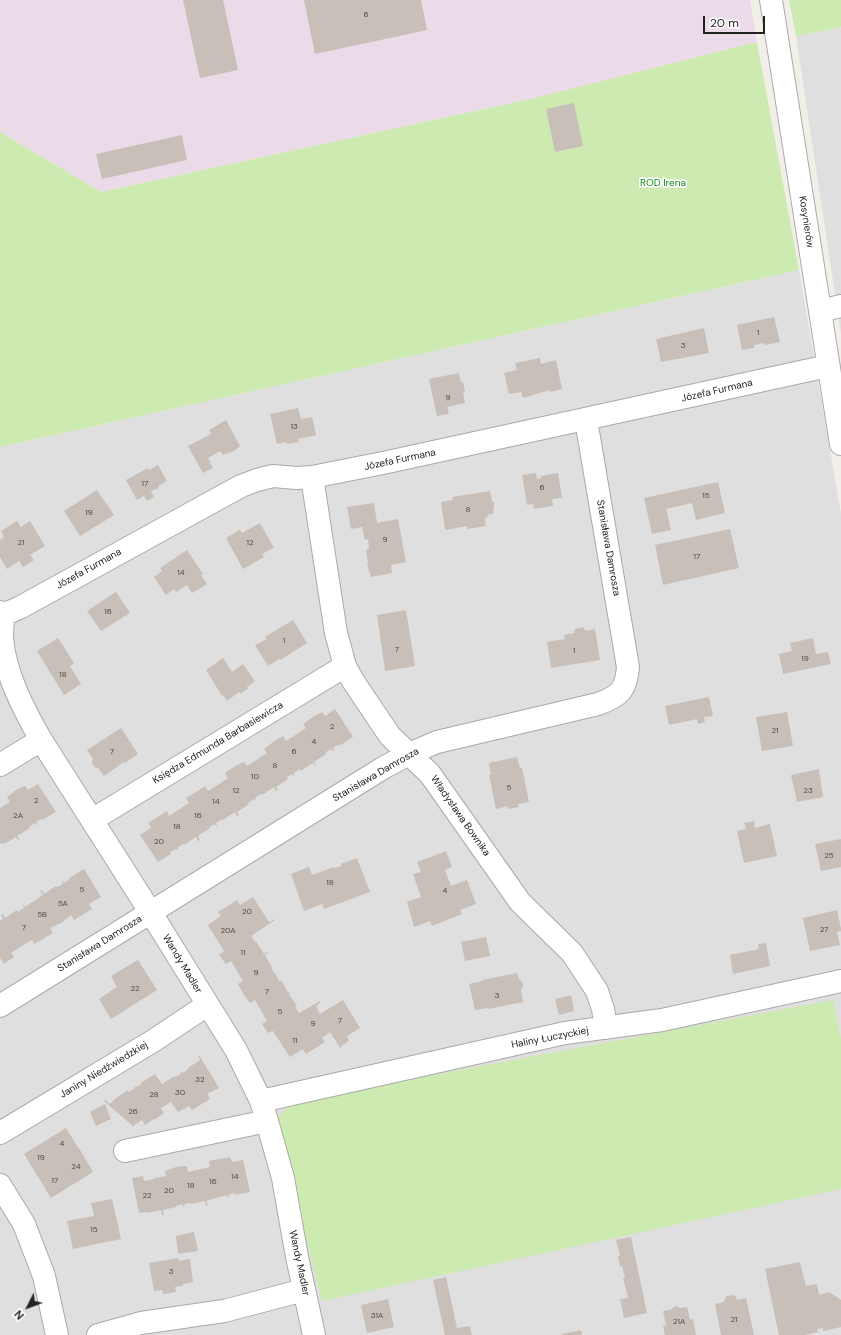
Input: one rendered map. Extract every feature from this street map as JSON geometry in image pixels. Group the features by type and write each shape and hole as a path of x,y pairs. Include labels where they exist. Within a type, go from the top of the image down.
{"street":[{"name":"Kosynierów","path":"771,0 831,308 828,366 841,444"},
{"name":"Józefa Furmana","path":"1,613 35,599 240,486 258,480 273,476 296,478 312,477 391,462 828,366"},
{"name":"Stanisława Damrosza","path":"0,1006 383,768 409,754 437,742 598,704 619,694 627,682 628,666 586,420"},
{"name":"Władysława Bownika","path":"312,477 336,633 345,666 353,681 390,736 430,774 520,902 572,953 597,991 603,1009 606,1028"},
{"name":"Wandy Madler","path":"1,613 2,638 6,661 25,711 41,740 236,1050 264,1110 283,1178 314,1335"},
{"name":"Księdza Edmunda Barbasiewicza","path":"92,820 345,666"},
{"path":"0,765 41,740"},
{"name":"Haliny Łuczyckiej","path":"125,1151 264,1110 565,1033 662,1020 841,981"},
{"name":"Janiny Niedźwiedzkiej","path":"0,1133 153,1041 207,1005"},
{"path":"0,1185 24,1224 44,1276 57,1335"},
{"path":"98,1335 141,1323 224,1312 304,1290"}],"shaded area":[{"path":"0,0 750,0 757,42 526,100 101,192 0,132"},
{"path":"841,27 841,334 796,36"},
{"path":"799,270 841,514 841,1335 0,1335 0,447"}],"green space":[{"path":"789,0 841,0 841,27 796,36"},
{"name":"ROD Irena","path":"757,42 799,270 0,447 0,132 101,192 526,100"},
{"path":"833,1000 841,1039 841,1189 322,1301 275,1119 295,1101"}],"building":[{"path":"183,0 223,0 238,70 200,78"},
{"path":"304,0 421,0 427,30 315,54"},
{"path":"574,103 583,146 555,152 546,109"},
{"path":"182,135 187,160 102,179 96,154"},
{"path":"774,317 780,342 765,345 764,343 754,345 754,348 742,350 737,325"},
{"path":"704,328 709,353 661,362 656,339"},
{"path":"540,358 541,364 556,360 562,389 550,392 550,390 523,398 521,392 509,394 504,373 517,370 515,363"},
{"path":"459,373 465,392 463,393 465,403 447,407 449,414 437,416 429,379"},
{"path":"298,408 301,419 312,417 316,435 298,439 299,442 277,444 270,414"},
{"path":"226,420 240,446 234,451 223,455 220,451 208,458 213,468 203,473 188,446 211,434 209,430"},
{"path":"158,465 167,481 158,486 159,488 151,491 154,497 147,501 144,496 137,500 126,480 148,468 149,470"},
{"path":"536,473 537,479 541,478 541,476 558,473 562,498 552,499 553,506 534,509 533,504 527,505 522,475"},
{"path":"718,482 725,513 696,520 692,503 666,509 671,530 652,534 644,498"},
{"path":"97,490 114,515 80,536 64,511"},
{"path":"490,491 494,506 493,514 489,514 485,519 486,526 467,529 467,526 445,530 441,502 453,500 452,497"},
{"path":"374,503 377,523 398,519 406,562 391,565 392,573 371,577 367,563 366,549 369,549 368,539 365,540 362,527 351,529 347,507"},
{"path":"17,521 21,527 30,521 45,546 30,555 34,560 23,567 19,561 7,569 0,557 0,540 4,537 1,531"},
{"path":"260,523 274,548 262,554 264,557 243,569 226,538 240,530 242,533"},
{"path":"730,529 739,568 663,585 655,545"},
{"path":"187,550 203,574 201,575 207,584 192,593 187,585 176,592 174,589 166,595 154,577 162,571 160,568"},
{"path":"116,592 130,613 101,631 87,611"},
{"path":"406,610 415,666 385,671 377,615"},
{"path":"293,620 307,643 268,666 255,645 267,639 265,637"},
{"path":"583,627 586,631 595,629 600,660 551,668 547,642 565,639 564,635 574,633 575,629"},
{"path":"58,638 74,663 70,666 81,684 64,695 37,651"},
{"path":"813,638 816,654 828,652 831,664 783,674 779,654 792,651 790,643"},
{"path":"223,658 232,672 243,664 255,681 247,687 248,689 240,694 239,692 227,701 223,695 222,696 206,670"},
{"path":"709,697 713,716 704,717 705,722 698,724 697,719 669,725 665,706"},
{"path":"335,709 353,737 333,748 334,750 332,751 331,749 326,752 326,754 314,762 316,765 315,766 313,763 301,771 300,769 294,773 294,776 293,774 287,777 288,779 276,787 278,790 276,791 274,787 255,798 255,800 254,799 248,803 249,804 237,812 239,815 237,816 235,812 216,823 216,826 215,824 209,827 210,828 198,836 200,840 198,841 196,837 177,848 179,849 170,852 171,854 158,862 140,835 151,828 148,823 167,811 169,816 189,803 186,798 205,786 208,791 228,778 225,773 235,766 244,762 247,766 267,753 264,749 273,742 283,736 286,741 306,728 303,724 313,717 322,712 325,716"},
{"path":"787,712 793,746 762,751 756,717"},
{"path":"121,728 138,754 104,776 98,768 94,767 92,763 93,759 87,750"},
{"path":"517,757 520,768 522,768 529,802 518,804 519,807 508,809 507,806 496,809 489,775 491,775 489,763"},
{"path":"819,769 823,797 797,802 791,775"},
{"path":"38,784 56,812 36,822 36,825 35,823 17,836 20,839 18,840 16,837 4,844 0,844 0,808 10,802 7,797 16,790 25,786 28,790"},
{"path":"754,821 755,828 770,824 777,856 744,863 737,831 746,829 744,823"},
{"path":"841,839 841,867 821,871 815,844"},
{"path":"446,851 452,867 445,870 451,886 467,880 476,904 460,910 462,914 432,926 430,921 414,927 407,902 421,897 413,874 421,872 417,862"},
{"path":"357,858 370,892 324,909 322,904 304,911 291,874 309,867 312,875 341,866 341,864"},
{"path":"84,869 101,897 89,904 92,909 74,920 71,915 61,923 50,928 53,933 34,944 32,940 20,947 11,953 14,957 4,964 0,959 0,921 3,919 1,915 3,914 5,918 17,910 18,912 24,908 24,905 25,907 43,895 40,891 42,890 44,894 56,886 57,887 63,884 63,881 64,883 70,879 69,878"},
{"path":"253,897 269,922 275,920 251,936 264,954 267,952 268,953 265,955 275,974 277,973 276,975 279,981 281,980 288,993 292,991 289,994 297,1006 295,1007 299,1013 320,1001 320,1003 316,1006 320,1014 343,1000 360,1028 347,1036 349,1041 341,1046 341,1049 330,1032 322,1038 325,1042 306,1054 303,1049 290,1057 273,1031 268,1033 262,1024 267,1021 255,1000 250,1003 244,995 238,984 243,981 231,961 226,964 219,955 224,951 208,925 221,916 218,912 237,900 240,905"},
{"path":"837,910 841,929 841,931 837,932 840,945 810,951 803,918"},
{"path":"486,937 490,956 465,961 461,942"},
{"path":"766,943 770,966 733,974 730,955 759,949 758,944"},
{"path":"138,960 157,990 111,1019 99,999 117,987 111,976"},
{"path":"517,973 522,982 523,987 521,990 523,1002 475,1010 469,984"},
{"path":"571,995 574,1011 559,1015 555,999"},
{"path":"199,1055 219,1088 207,1094 210,1099 192,1110 189,1106 178,1112 171,1102 161,1108 164,1113 156,1119 145,1125 142,1120 134,1125 134,1127 104,1101 105,1100 110,1104 128,1090 129,1092 135,1088 134,1086 136,1087 142,1084 141,1083 155,1074 162,1084 181,1074 181,1071 183,1073 200,1060"},
{"path":"105,1104 111,1119 96,1126 90,1112"},
{"path":"66,1128 79,1149 80,1148 93,1172 51,1198 24,1154"},
{"path":"230,1157 232,1162 243,1160 250,1192 235,1195 235,1193 228,1195 229,1197 226,1195 206,1201 208,1205 206,1206 205,1201 184,1204 185,1206 183,1207 183,1204 163,1210 164,1215 162,1215 161,1210 139,1213 132,1178 143,1176 144,1181 166,1176 165,1171 176,1167 187,1166 188,1172 210,1167 209,1161"},
{"path":"112,1199 121,1239 73,1249 67,1221 94,1216 91,1203"},
{"path":"194,1232 198,1251 178,1254 176,1236"},
{"path":"631,1237 647,1313 624,1318 620,1299 628,1298 623,1278 625,1278 622,1266 620,1267 618,1256 620,1256 616,1240"},
{"path":"179,1258 179,1261 190,1259 193,1282 175,1287 176,1292 163,1294 162,1290 154,1291 149,1263"},
{"path":"800,1262 806,1286 817,1284 819,1295 829,1292 841,1300 841,1327 823,1331 823,1328 817,1329 818,1332 805,1335 779,1335 765,1269"},
{"path":"446,1277 457,1328 470,1326 472,1335 445,1335 433,1280"},
{"path":"733,1295 737,1300 746,1298 754,1335 721,1335 715,1304 724,1302 726,1296"},
{"path":"388,1299 394,1327 367,1333 361,1305"},
{"path":"676,1306 680,1308 687,1307 690,1320 693,1319 696,1335 665,1335 663,1326 666,1325 663,1311 670,1310"},
{"path":"581,1330 582,1335 562,1335 562,1334"}]}
